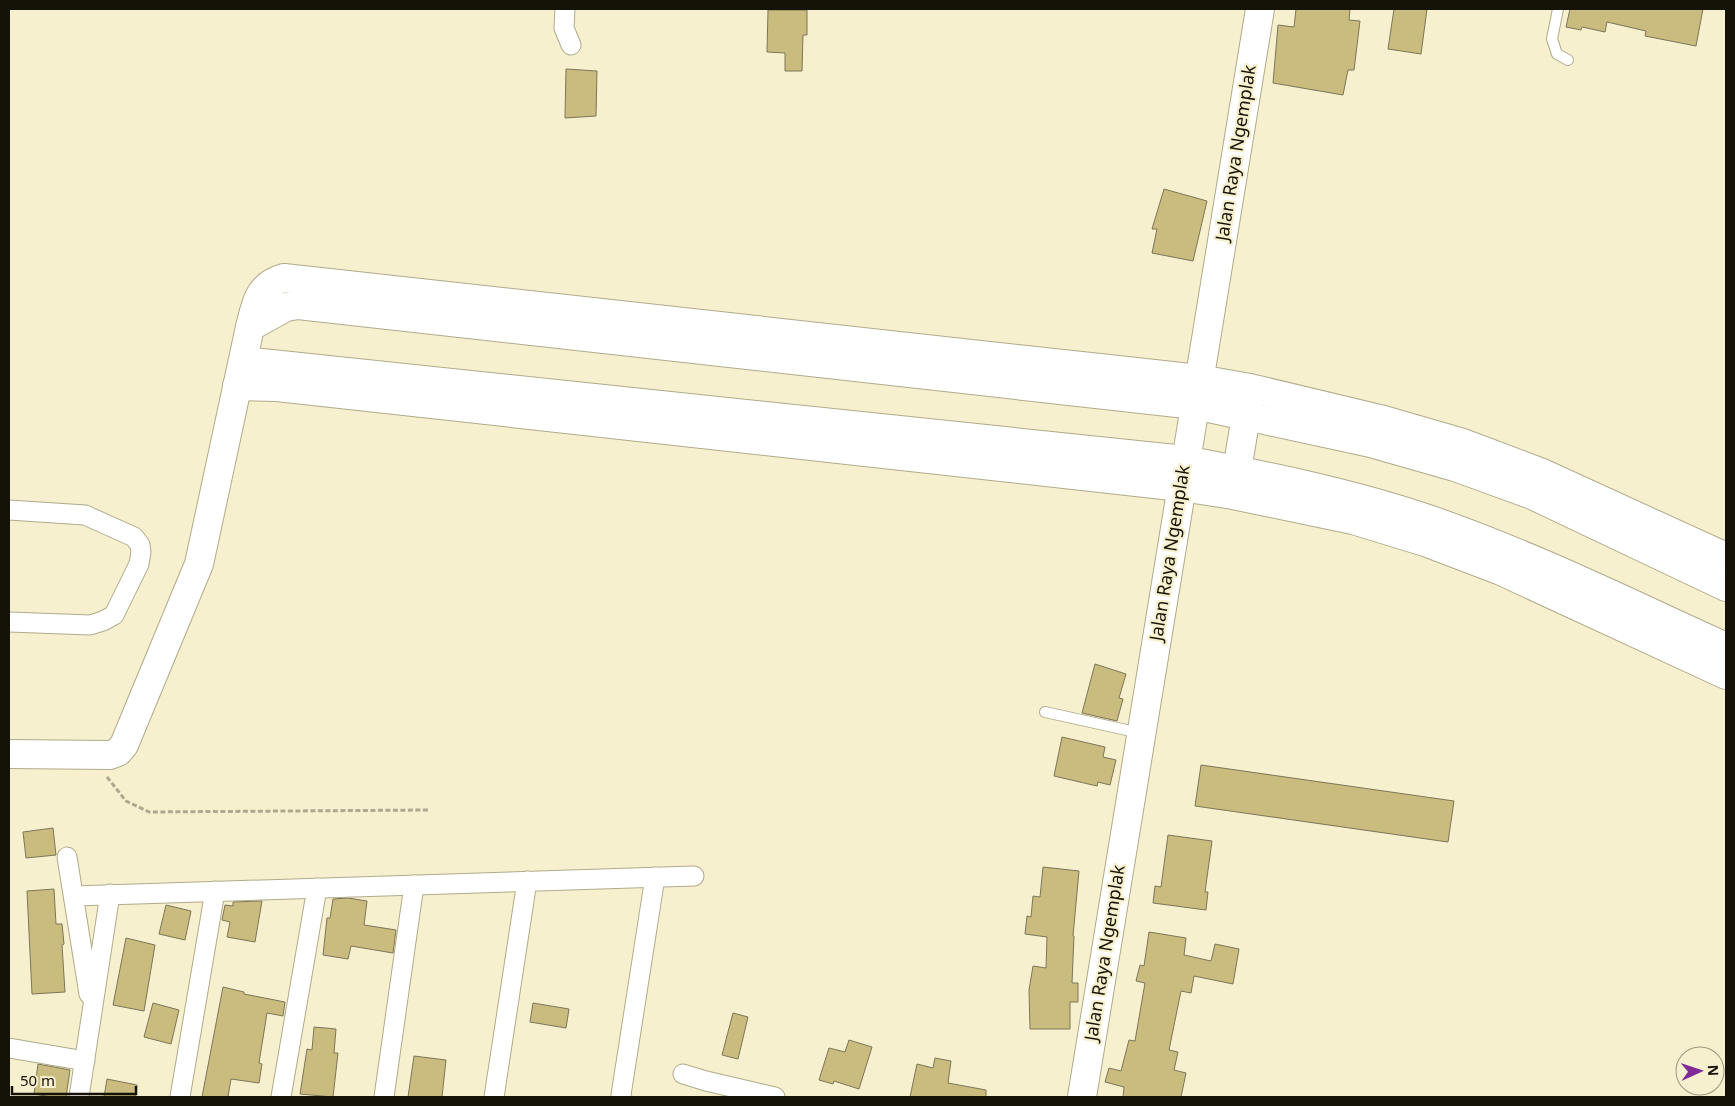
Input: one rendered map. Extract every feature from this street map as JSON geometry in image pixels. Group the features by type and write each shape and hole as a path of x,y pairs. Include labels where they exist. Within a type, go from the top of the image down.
{"main road":[{"name":"Jalan Raya Ngemplak","path":"1082,1097 1180,488 1200,379 1260,9"},
{"path":"9,754 110,755 118,752 124,745 199,564 250,327 259,294 274,281 284,278 1200,379 1250,388 1380,419 1463,443 1540,472 1726,557"},
{"path":"250,327 286,307 298,305 1195,405 1371,442 1454,467 1532,495 1726,587"},
{"path":"240,374 1185,460 1235,482 1425,542 1501,571 1726,675"},
{"path":"240,374 268,386 1180,488 1235,482 1358,498 1430,520 1511,550 1726,647"},
{"path":"1235,482 1250,388"}],"street":[{"path":"565,9 564,28 571,46"},
{"path":"9,510 85,515 134,537 140,545 141,552 139,564 114,615 103,622 90,625 9,622"},
{"path":"67,857 92,1011"},
{"path":"74,896 694,876"},
{"path":"622,1095 655,877"},
{"path":"494,1097 527,881"},
{"path":"384,1097 414,885"},
{"path":"281,1097 317,888"},
{"path":"180,1097 215,891"},
{"path":"79,1097 110,894"},
{"path":"9,1048 85,1061"},
{"path":"683,1074 745,1094 774,1097"}],"lane":[{"path":"1558,9 1552,39 1557,54 1568,60"},
{"path":"1045,712 1141,733"}],"path":[{"path":"110,755 106,776 126,801 149,812 429,810"}],"building":[{"path":"1296,9 1350,9 1349,20 1360,21 1354,70 1348,70 1343,95 1273,83 1278,25 1294,27"},
{"path":"1394,9 1427,9 1421,54 1388,49"},
{"path":"1570,9 1703,9 1696,46 1645,36 1646,31 1607,22 1605,32 1582,27 1581,30 1566,27"},
{"path":"768,10 807,10 807,35 803,35 802,71 785,71 785,53 767,52"},
{"path":"566,69 597,71 596,116 565,118"},
{"path":"1164,189 1207,201 1193,261 1152,253 1157,229 1152,229"},
{"path":"1095,664 1126,674 1119,698 1123,699 1117,721 1082,713"},
{"path":"1062,737 1105,747 1103,757 1116,760 1110,785 1098,782 1097,786 1054,776"},
{"path":"1201,765 1454,801 1448,842 1195,806"},
{"path":"53,828 56,855 26,858 23,832"},
{"path":"1168,835 1212,841 1205,892 1208,892 1206,910 1153,903 1155,886 1161,887"},
{"path":"1043,867 1079,871 1073,936 1072,983 1078,983 1078,1002 1070,1002 1070,1029 1030,1029 1029,990 1033,966 1046,968 1047,937 1025,934 1027,916 1031,917 1033,896 1040,897"},
{"path":"54,889 56,924 62,924 65,992 32,994 27,891"},
{"path":"348,898 367,901 364,925 396,930 393,953 351,946 348,959 323,955 327,918 330,918 333,899"},
{"path":"262,901 255,942 227,937 230,922 222,920 225,905 233,906 233,902"},
{"path":"166,905 191,911 185,940 159,934"},
{"path":"1149,932 1186,938 1184,955 1211,961 1215,944 1239,949 1233,984 1194,976 1191,993 1181,991 1169,1050 1178,1052 1174,1070 1186,1073 1181,1097 1123,1097 1124,1087 1105,1082 1109,1068 1121,1071 1129,1040 1135,1041 1145,983 1136,981 1140,965 1144,966"},
{"path":"126,938 155,945 144,1011 113,1005"},
{"path":"223,987 244,992 244,994 285,1002 283,1016 267,1013 259,1063 262,1064 259,1083 231,1079 228,1097 202,1097"},
{"path":"153,1003 179,1010 171,1044 144,1037"},
{"path":"533,1003 569,1009 566,1028 530,1022"},
{"path":"733,1013 748,1017 738,1059 722,1055"},
{"path":"314,1027 336,1029 334,1053 338,1053 333,1097 300,1094 307,1049 312,1050"},
{"path":"849,1040 872,1047 859,1089 834,1081 833,1084 819,1080 829,1048 845,1052"},
{"path":"414,1056 446,1060 442,1097 408,1097"},
{"path":"935,1058 951,1061 948,1083 986,1090 986,1097 910,1097 917,1064 933,1068"},
{"path":"38,1064 70,1070 66,1097 34,1094"},
{"path":"107,1079 137,1085 135,1097 104,1097"}]}
